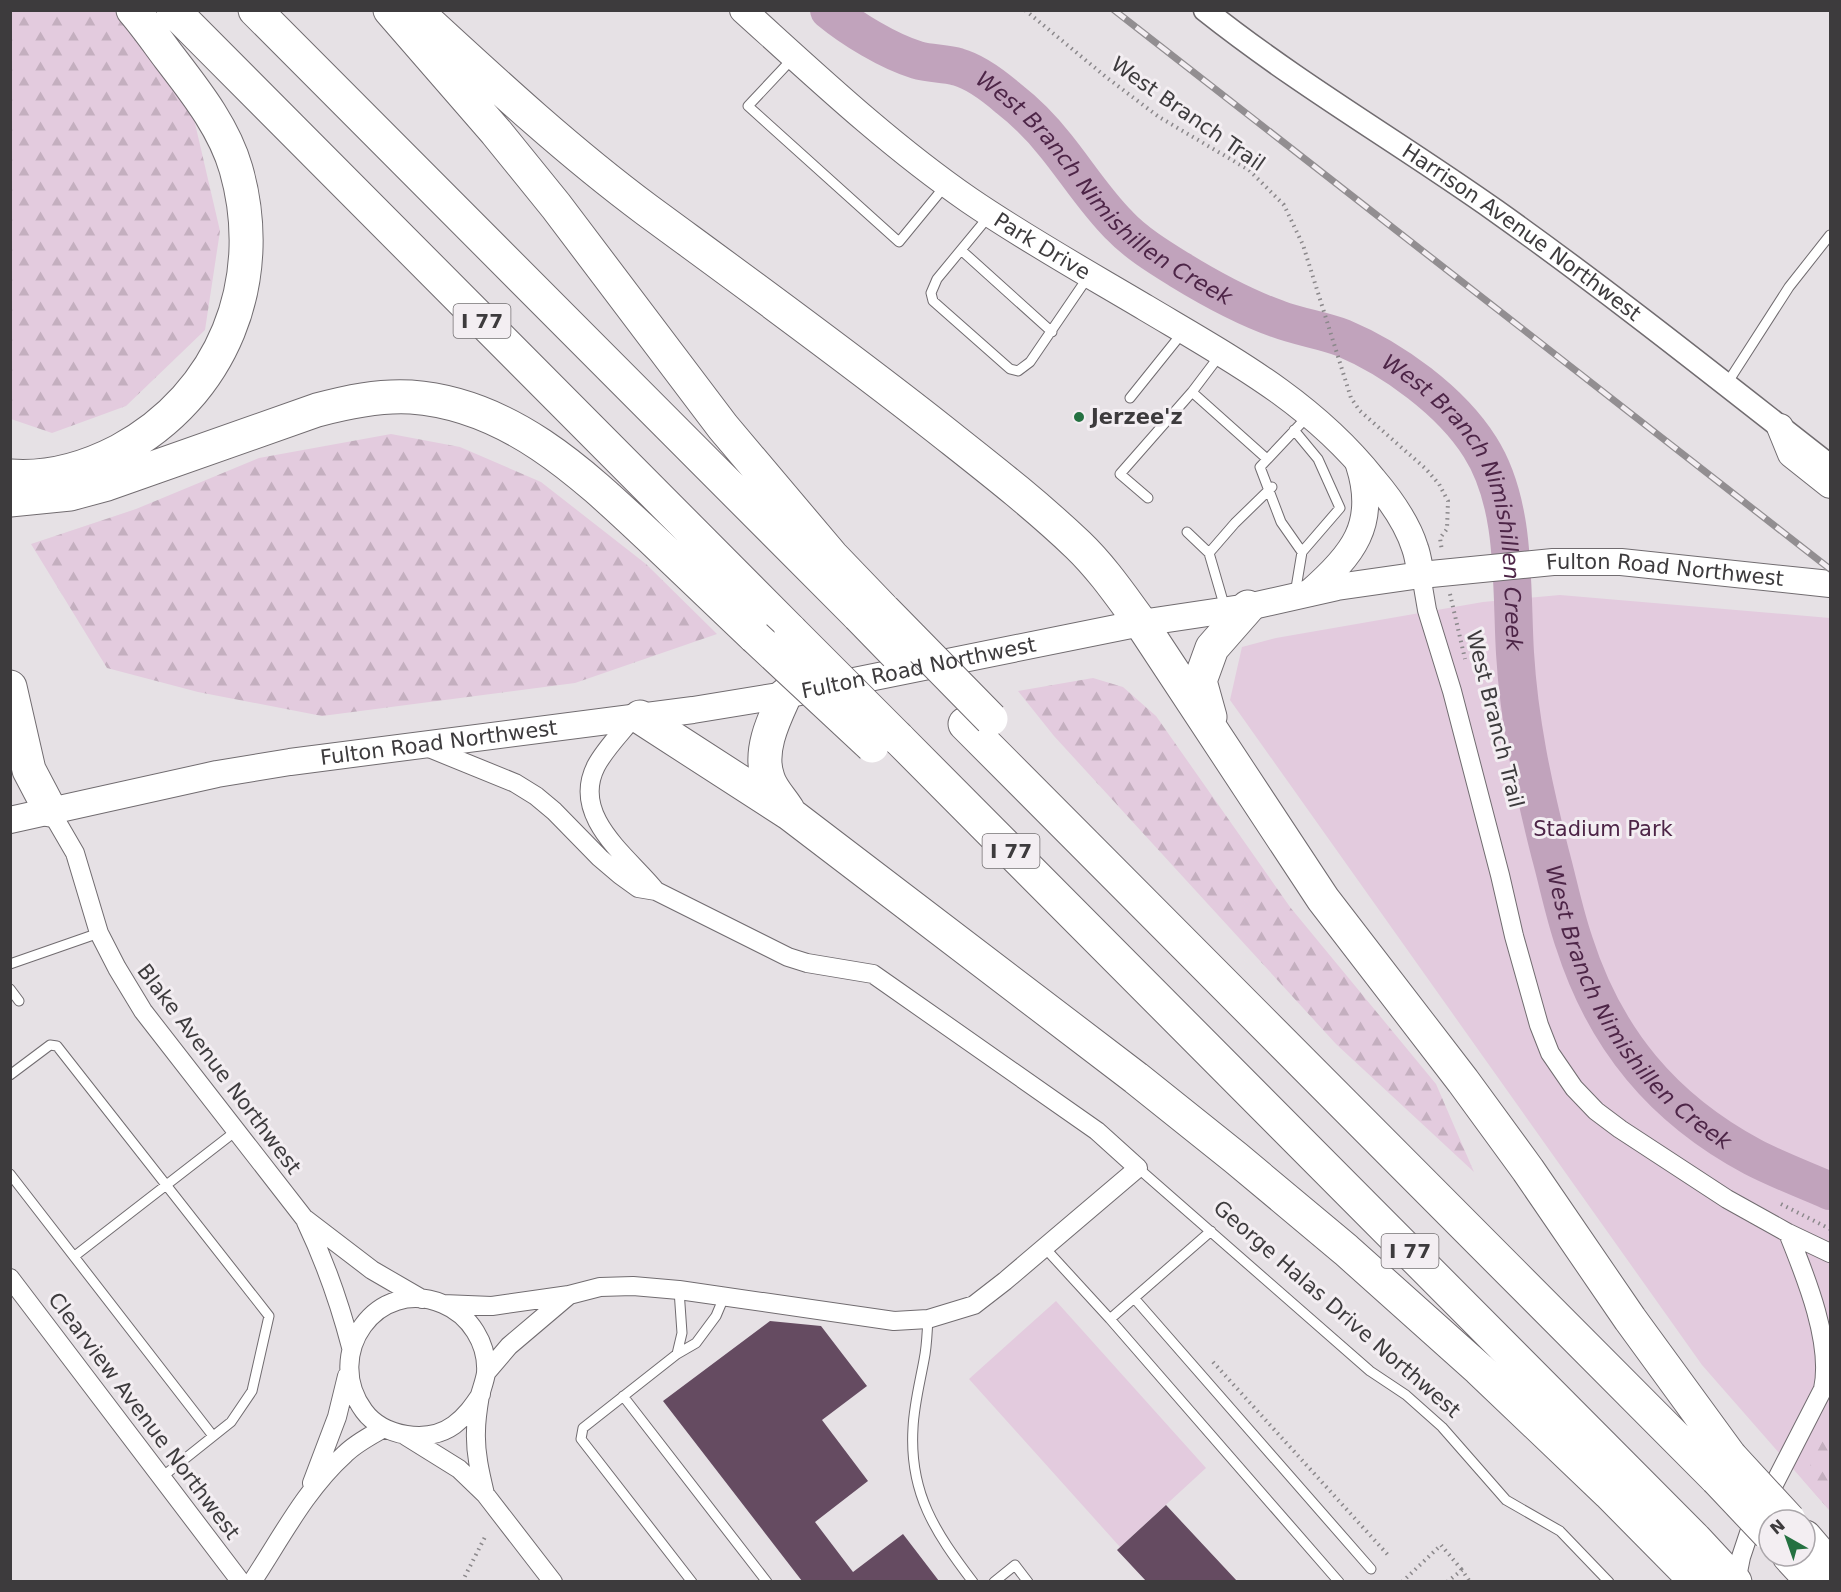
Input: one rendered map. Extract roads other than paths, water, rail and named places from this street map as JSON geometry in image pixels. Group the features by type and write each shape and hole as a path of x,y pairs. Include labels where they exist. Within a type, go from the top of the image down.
{"highway":[{"path":"10,476 54,474 75,469 106,458 152,430 184,402 203,378 220,351 234,321 242,290 246,258 244,212 235,167 218,126 133,10"},
{"name":"I 77","path":"173,10 791,631 885,742 1124,965 1735,1581"},
{"name":"I 77","path":"255,10 872,613 978,721 1169,929 1723,1467 1757,1517"},
{"path":"390,10 496,132 556,206 730,436 832,556 872,613"},
{"path":"415,10 524,110 584,161 645,209 860,366 1007,483 1079,546 1114,586 1140,623 1323,899 1463,1081 1528,1170 1630,1319 1723,1467 1774,1508"},
{"path":"10,500 70,494 107,484 316,410 364,399 410,397 445,402 475,410 506,423 560,456 612,501 754,637 885,742"},
{"path":"1214,734 1200,681 1212,648 1237,609"},
{"path":"10,687 29,770 50,810"},
{"path":"785,695 770,730 765,750 767,777 790,814"},
{"path":"637,717 790,814 1136,1078 1236,1158 1346,1250 1479,1369 1693,1576"}],"main road":[{"name":"Park Drive","path":"743,10 851,108 947,184 1089,275 1222,353 1287,395 1302,422 1324,425 1357,459 1388,497 1406,526 1415,548 1421,575"},
{"path":"1780,427 1791,454 1830,486"},
{"name":"Park Drive","path":"1302,595 1341,561 1356,541 1364,521 1366,503 1365,485 1357,459"},
{"name":"Fulton Road Northwest","path":"10,820 217,774 290,762 424,746 785,695 1140,623 1237,609 1337,587 1421,575 1553,562 1640,562 1830,584"}],"street":[{"name":"Harrison Avenue Northwest","path":"1205,10 1322,96 1504,217 1571,265 1830,466"},
{"path":"1421,575 1427,610 1452,691 1514,936 1539,1025 1550,1053 1574,1088 1596,1111 1620,1129 1727,1198 1788,1233 1830,1253"},
{"path":"569,827 592,809 590,787 595,769 637,717"},
{"name":"George Halas Drive Northwest","path":"424,746 515,783 546,804 620,875 638,888 656,891 788,957 807,963 873,974 1097,1131 1138,1168"},
{"name":"George Halas Drive Northwest","path":"592,809 614,846 656,891"},
{"name":"Blake Avenue Northwest","path":"50,810 75,853 99,933 117,969 143,1011 304,1218 322,1255 338,1297 351,1347"},
{"path":"306,1499 337,1417 351,1347 362,1325 380,1309 400,1301 422,1299 443,1304 492,1306 569,1295 600,1287 622,1286 679,1290 894,1321 928,1318 974,1305 1138,1168"},
{"name":"Blake Avenue Northwest","path":"304,1218 372,1270 422,1299"},
{"path":"1735,1581 1749,1533 1827,1386 1824,1352 1811,1290 1788,1233"},
{"name":"Clearview Avenue Northwest","path":"10,1278 241,1581"},
{"path":"486,1373 510,1346 569,1295"},
{"path":"443,1304 462,1315 476,1331 484,1351 486,1373 476,1431 479,1468 485,1494"},
{"path":"348,1370 353,1393 365,1413 384,1428 406,1436 459,1469 485,1494 553,1581"},
{"path":"406,1436 430,1435 452,1426 469,1413 481,1394"},
{"path":"252,1581 306,1499 346,1452 384,1428"}],"lane":[{"path":"794,56 748,106 899,242 947,184"},
{"path":"991,214 937,279 931,293 933,301 1010,369 1018,371 1030,362 1089,275"},
{"path":"1726,385 1789,287 1830,235"},
{"path":"961,250 1052,332"},
{"path":"1130,398 1184,331"},
{"path":"1148,498 1120,474 1192,392 1222,353"},
{"path":"1192,392 1267,459"},
{"path":"1302,422 1309,452 1318,459 1340,508 1302,552"},
{"path":"1302,422 1260,467 1302,552 1302,595"},
{"path":"1319,487 1328,479"},
{"path":"1209,553 1271,487"},
{"path":"1186,532 1209,553 1237,609"},
{"path":"10,964 99,933"},
{"path":"10,989 19,1001"},
{"path":"10,1075 50,1045 57,1046 268,1316 252,1391 231,1422 162,1477"},
{"path":"75,1256 236,1131"},
{"name":"George Halas Drive Northwest","path":"1138,1168 1370,1371 1406,1395 1442,1427 1506,1500 1560,1531 1609,1581"},
{"path":"10,1174 213,1436"},
{"path":"1110,1319 1211,1231"},
{"path":"1044,1247 1110,1319 1339,1581"},
{"path":"677,1354 682,1333 679,1290"},
{"path":"692,1581 581,1439 583,1428 677,1354 696,1343 716,1316 724,1297"},
{"path":"1134,1298 1371,1569"},
{"path":"928,1318 925,1357 913,1428 914,1467 923,1503 940,1538 973,1581"},
{"path":"623,1396 767,1581"},
{"path":"994,1581 1015,1565 1028,1581"}],"waterway":[{"name":"West Branch Nimishillen Creek","path":"829,10 859,32 894,51 922,61 958,67 984,80 1015,103 1039,127 1110,216 1148,249 1192,277 1240,303 1286,322 1343,338 1381,357 1437,398 1468,430 1492,470 1501,494 1510,547 1515,653 1523,728 1544,828 1570,931 1602,1010 1641,1068 1691,1117 1753,1157 1830,1191"}],"railway":[{"path":"1114,10 1830,569"}],"place":[{"name":"Jerzee'z","path":"1079,417"}],"park label":[{"name":"Stadium Park","path":"1603,829"}]}
